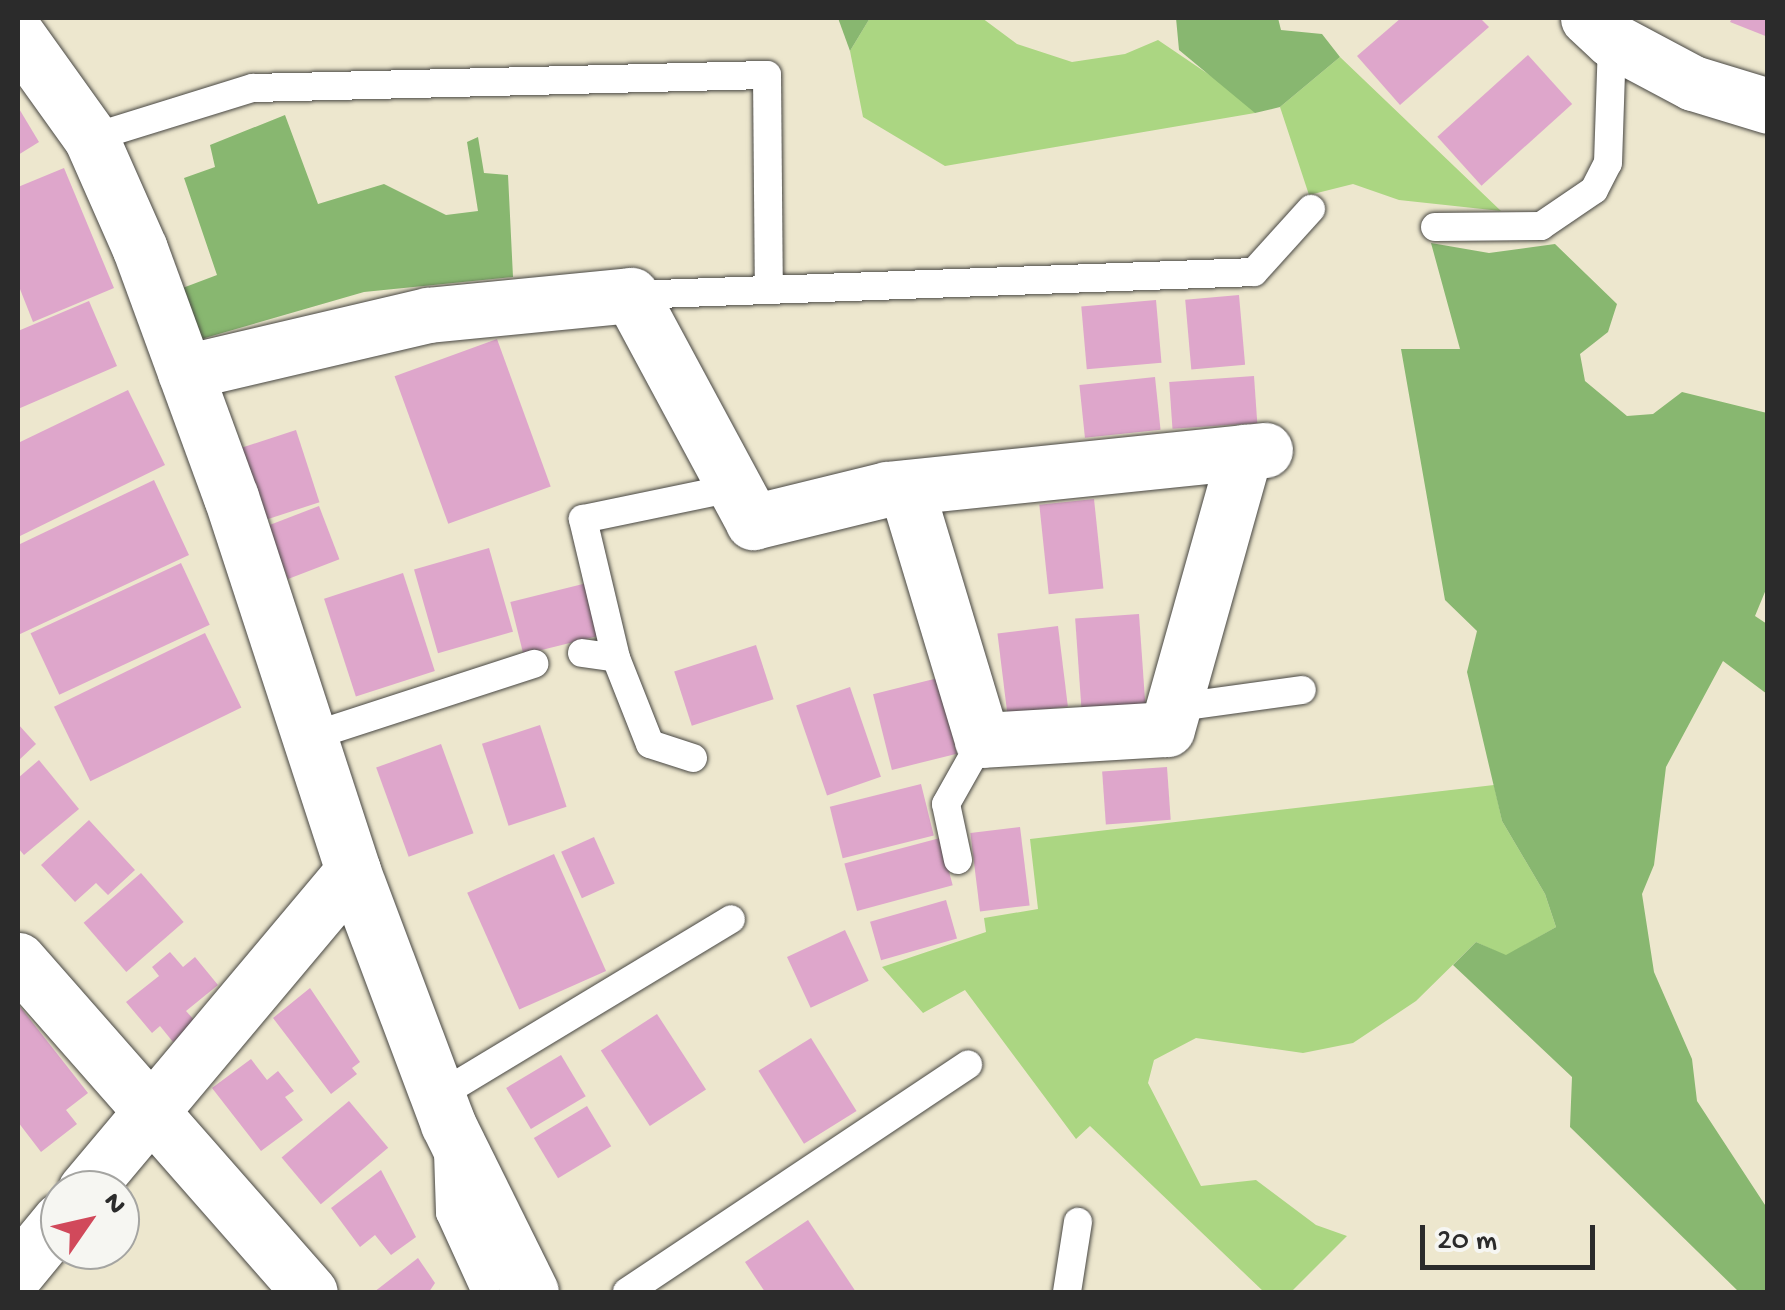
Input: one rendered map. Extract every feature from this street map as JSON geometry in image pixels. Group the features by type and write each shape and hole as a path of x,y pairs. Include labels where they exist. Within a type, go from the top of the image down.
{"street":[{"path":"1600,29 1693,83 1768,106"},
{"path":"18,36 91,138 185,372 353,871 443,1110 532,1292"},
{"path":"185,372 428,315 631,295 753,522 906,488 1255,451 1166,729 982,740 906,488"},
{"path":"102,1170 353,871"},
{"path":"18,960 153,1108 310,1292"},
{"path":"18,1272 40,1245"}],"lane":[{"path":"1435,227 1541,226 1594,190 1608,163 1600,29"},
{"path":"91,138 254,88 767,74 770,290"},
{"path":"631,295 1254,272 1310,209"},
{"path":"693,758 650,744 616,658 583,519 738,488"},
{"path":"582,654 616,658"},
{"path":"309,738 534,664"},
{"path":"1172,708 1302,690"},
{"path":"958,860 946,804 982,740"},
{"path":"486,1292 450,1213 443,1110 731,919"},
{"path":"627,1292 968,1064"},
{"path":"1066,1292 1078,1222"}],"green space":[{"path":"838,18 870,18 850,51"},
{"path":"870,18 982,18 1017,44 1072,62 1125,54 1158,40 1248,101 1255,113 945,166 863,117 850,51"},
{"path":"1176,18 1278,18 1281,30 1322,34 1340,57 1280,107 1255,113 1179,50"},
{"path":"1340,57 1501,211 1399,200 1353,184 1309,195 1280,107"},
{"path":"285,115 318,204 384,184 446,215 478,211 467,142 478,137 484,173 508,175 513,277 364,292 191,342 172,292 217,275 184,178 215,167 210,145"},
{"path":"1431,243 1489,253 1555,244 1617,304 1608,332 1580,354 1585,381 1627,416 1653,414 1682,392 1767,413 1767,587 1755,616 1767,624 1767,694 1723,661 1666,767 1654,865 1642,894 1654,972 1692,1059 1697,1101 1767,1208 1767,1292 1739,1292 1570,1127 1572,1077 1453,965 1476,942 1506,955 1556,927 1545,894 1502,821 1467,672 1477,631 1445,600 1401,349 1460,349"},
{"path":"1494,785 1502,821 1545,894 1556,927 1506,956 1476,942 1416,1001 1353,1043 1303,1053 1196,1038 1154,1060 1148,1083 1201,1186 1256,1180 1316,1225 1347,1236 1291,1292 1264,1292 1090,1126 1076,1139 965,990 923,1013 882,967 986,932 984,918 1038,909 1030,839"}],"building":[{"path":"1401,18 1480,18 1489,27 1400,105 1357,56"},
{"path":"1732,18 1768,18 1768,37 1730,22"},
{"path":"1528,55 1572,104 1481,186 1437,137"},
{"path":"18,107 39,142 18,155"},
{"path":"64,168 114,288 33,322 18,284 18,187"},
{"path":"1239,295 1245,365 1191,369 1185,300"},
{"path":"1156,300 1161,363 1087,369 1081,307"},
{"path":"89,301 117,366 18,409 18,331"},
{"path":"497,339 551,487 448,524 395,376"},
{"path":"1254,376 1257,423 1172,429 1169,382"},
{"path":"1155,377 1161,430 1085,438 1079,385"},
{"path":"128,390 165,465 18,537 18,443"},
{"path":"296,430 319,502 264,520 241,448"},
{"path":"154,480 189,555 18,635 18,545"},
{"path":"1094,499 1103,589 1049,594 1039,505"},
{"path":"319,506 339,559 288,579 268,526"},
{"path":"489,548 513,632 438,653 414,569"},
{"path":"181,563 210,625 59,695 31,633"},
{"path":"403,573 435,671 356,697 324,599"},
{"path":"587,583 600,635 523,655 510,602"},
{"path":"1139,614 1145,704 1081,708 1075,618"},
{"path":"1058,626 1068,706 1007,714 997,633"},
{"path":"205,633 241,708 90,781 54,707"},
{"path":"756,645 774,699 692,726 674,672"},
{"path":"938,678 957,754 892,770 873,694"},
{"path":"850,687 881,777 827,795 796,706"},
{"path":"18,724 36,744 18,761"},
{"path":"540,725 567,807 509,826 482,744"},
{"path":"441,744 473,833 409,857 376,768"},
{"path":"39,760 79,809 24,855 18,848 18,778"},
{"path":"1167,767 1171,820 1106,824 1102,772"},
{"path":"921,784 934,835 843,858 830,807"},
{"path":"89,820 135,870 108,895 96,883 75,902 41,865"},
{"path":"1020,827 1030,905 980,912 970,833"},
{"path":"594,837 615,884 582,898 561,852"},
{"path":"940,838 953,885 857,911 844,864"},
{"path":"554,854 606,971 519,1010 467,893"},
{"path":"141,873 184,922 126,972 84,923"},
{"path":"946,900 957,938 881,960 870,922"},
{"path":"845,930 869,981 811,1008 787,957"},
{"path":"170,952 183,967 195,957 218,985 186,1011 196,1022 173,1042 160,1026 152,1033 126,1002 159,976 152,967"},
{"path":"310,988 360,1062 352,1068 357,1074 331,1094 273,1018"},
{"path":"18,1004 88,1093 66,1110 77,1124 41,1152 18,1122"},
{"path":"657,1014 706,1089 650,1126 601,1050"},
{"path":"811,1038 857,1111 804,1144 758,1071"},
{"path":"561,1055 586,1096 531,1129 506,1088"},
{"path":"251,1059 267,1080 278,1071 294,1091 285,1097 303,1120 261,1151 212,1088"},
{"path":"349,1101 388,1148 321,1204 282,1158"},
{"path":"587,1106 611,1146 558,1178 534,1138"},
{"path":"381,1170 416,1237 391,1255 375,1235 360,1247 331,1208"},
{"path":"808,1220 856,1292 765,1292 745,1262"},
{"path":"418,1258 435,1283 429,1292 374,1292"}]}
